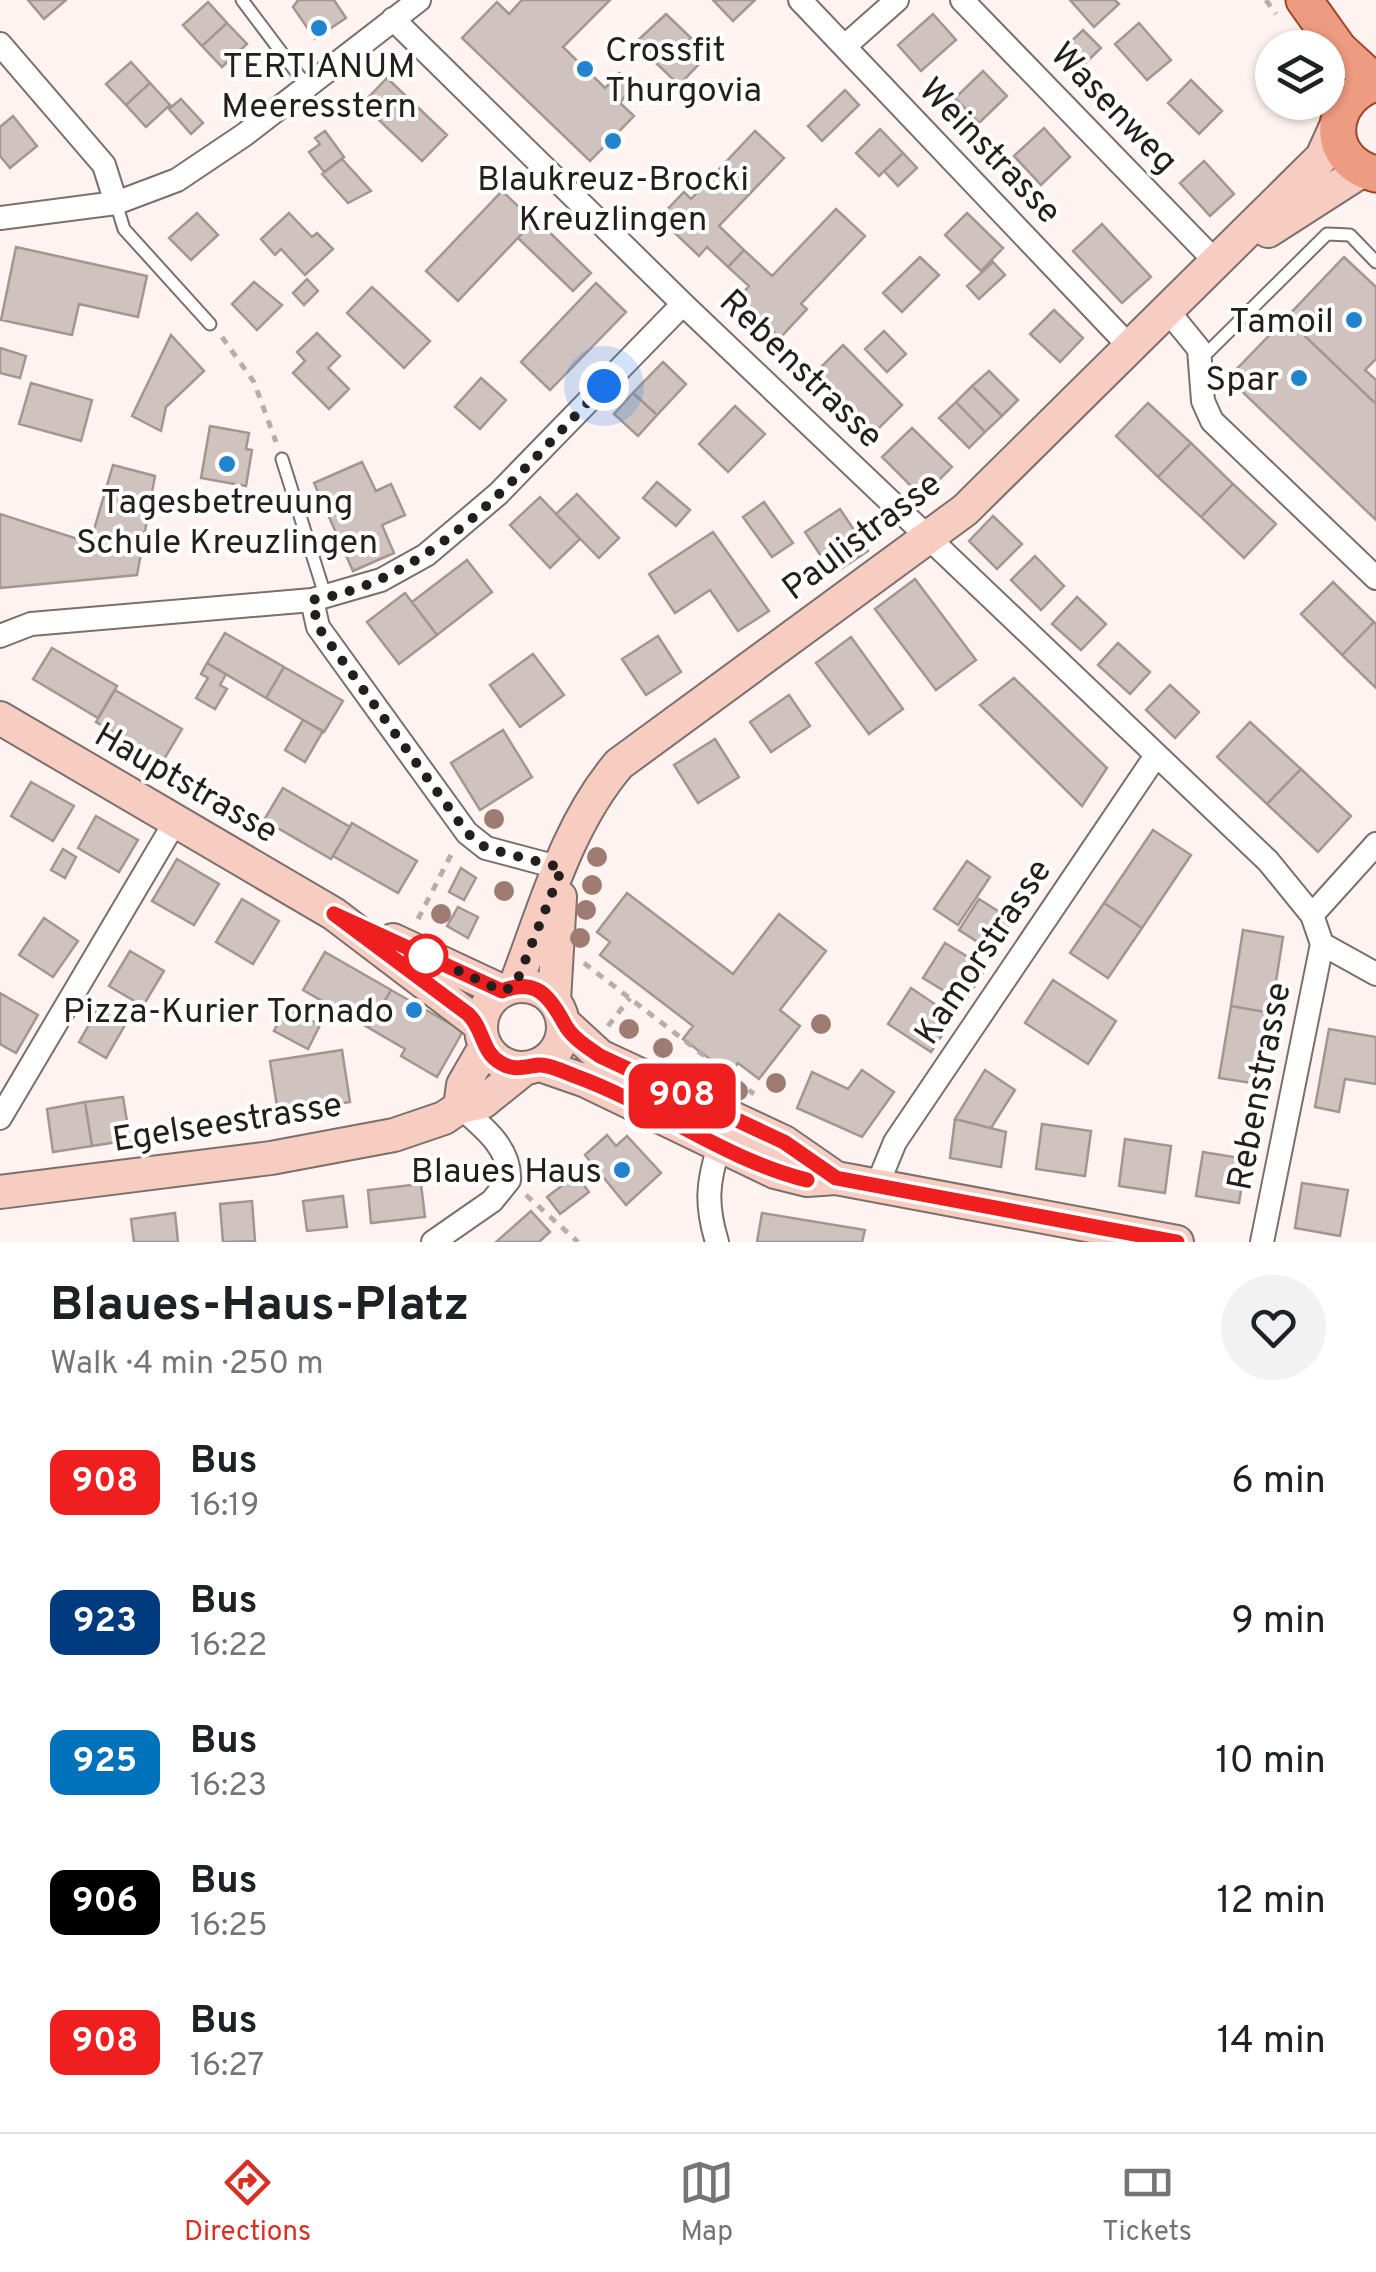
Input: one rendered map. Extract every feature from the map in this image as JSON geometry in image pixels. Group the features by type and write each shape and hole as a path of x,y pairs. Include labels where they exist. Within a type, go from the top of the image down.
{"main road":[{"path":"1279,0 1298,30"},
{"path":"1304,0 1339,49 1376,83 1345,99"},
{"name":"Paulistrasse","path":"509,988 577,824 618,764 928,536 999,479 1322,156 1330,120"},
{"path":"1337,120 1342,152 1369,172"},
{"name":"Paulistrasse","path":"1218,264 1369,172"},
{"name":"Hauptstrasse","path":"0,718 334,914 509,988"},
{"name":"Paulistrasse","path":"559,1012 562,868"},
{"name":"Hauptstrasse","path":"334,914 483,1036"},
{"path":"460,1107 463,1085 483,1036 484,1009 509,988 536,988 600,1056 725,1132"},
{"path":"532,1067 558,1048 559,1012"},
{"path":"483,1036 502,1064 532,1067 586,1081 725,1132 784,1142 836,1178 1178,1242"},
{"name":"Egelseestrasse","path":"0,1192 322,1150 410,1130 460,1107 483,1102 532,1067"}],"street":[{"path":"0,218 116,203 178,180 418,0"},
{"name":"Weinstrasse","path":"800,0 1131,348"},
{"path":"844,46 897,0"},
{"name":"Wasenweg","path":"962,0 1218,264"},
{"name":"Rebenstrasse","path":"392,19 1155,757 1268,861 1312,915 1322,944 1262,1242"},
{"path":"0,44 104,164 116,203"},
{"path":"0,636 31,624 319,599 381,580 459,530 684,304"},
{"path":"1168,311 1192,338 1202,358 1203,401 1212,421 1376,578"},
{"path":"319,599 318,627 467,833 486,848 562,868"},
{"name":"Kamorstrasse","path":"876,1188 895,1142 1155,757"},
{"path":"0,1118 176,822"},
{"path":"1312,915 1376,844"},
{"name":"Rebenstrasse","path":"1322,944 1376,974"},
{"path":"433,1242 492,1202 508,1180 506,1157 485,1129 460,1107"},
{"path":"717,1242 707,1194 725,1132"}],"lane":[{"path":"242,0 306,85"},
{"path":"116,203 124,229 210,324"},
{"path":"1202,358 1327,234 1350,234 1376,262"},
{"path":"282,458 319,599"}],"path":[{"path":"210,324 254,382 282,458"},
{"path":"418,919 441,870 467,833"},
{"path":"570,952 761,1100"},
{"path":"603,1032 630,998"},
{"path":"508,1180 578,1242"}],"building":[{"path":"28,0 66,0 44,19"},
{"name":"TERTIANUM Meeresstern","path":"298,0 334,0 346,18 315,39 293,7"},
{"path":"522,0 610,0 563,47 605,88 619,73 634,83 620,103 634,116 590,161 462,38 497,2 509,14"},
{"path":"713,0 755,0 733,21"},
{"path":"1070,0 1115,0 1119,4 1094,27"},
{"path":"208,2 227,23 202,46 183,25"},
{"path":"666,14 691,38 683,45 701,62 679,85 635,43"},
{"path":"933,14 956,40 921,71 898,45"},
{"path":"227,23 247,44 222,67 202,46"},
{"path":"1139,23 1171,60 1147,80 1115,44"},
{"path":"1083,30 1101,48 1076,72 1058,54"},
{"path":"131,62 150,83 126,105 106,84"},
{"path":"983,71 1007,96 979,123 955,98"},
{"path":"387,78 447,135 422,161 362,104"},
{"path":"1191,80 1222,111 1199,134 1168,103"},
{"path":"150,83 170,105 146,127 126,105"},
{"path":"845,90 859,105 822,141 808,126"},
{"path":"181,99 203,123 191,134 169,109"},
{"path":"13,116 37,146 10,168 0,156 0,127"},
{"path":"1044,128 1070,157 1041,185 1014,156"},
{"path":"880,129 903,153 879,176 856,153"},
{"path":"325,131 344,157 324,172 309,152 320,144 315,138"},
{"path":"755,131 784,158 719,226 744,250 728,267 707,247 699,256 659,218 684,192 691,199"},
{"path":"903,153 917,168 898,186 884,171"},
{"path":"342,159 371,191 348,203 322,174"},
{"path":"1204,161 1234,194 1210,216 1180,183"},
{"path":"502,191 534,221 458,301 426,271"},
{"path":"836,209 865,236 801,304 807,309 780,338 738,298 749,286 728,267 744,250 772,276"},
{"path":"197,213 218,235 191,260 169,238"},
{"path":"289,213 312,237 317,233 333,249 305,275 281,249 275,255 261,239"},
{"path":"967,213 1003,248 981,271 945,235"},
{"path":"533,216 591,273 573,291 518,238 534,221"},
{"path":"1102,224 1151,277 1122,303 1073,251"},
{"path":"16,247 147,276 138,317 79,304 72,335 1,320"},
{"path":"920,257 939,275 902,312 883,293"},
{"path":"1344,257 1376,287 1376,359 1365,370 1376,380 1376,404 1286,318"},
{"path":"993,262 1005,275 979,299 967,286"},
{"path":"307,279 318,291 304,305 293,293"},
{"path":"254,282 282,305 257,330 232,304"},
{"path":"596,283 626,312 550,390 521,362"},
{"path":"372,287 430,341 404,368 347,313"},
{"path":"1054,310 1083,338 1060,362 1030,334"},
{"path":"1286,318 1376,404 1376,520 1228,378"},
{"path":"884,331 906,354 887,372 865,349"},
{"path":"317,333 340,356 328,368 349,389 329,409 293,373 305,361 297,352"},
{"path":"171,335 204,371 166,407 161,431 132,416"},
{"path":"843,345 902,405 873,434 814,374"},
{"path":"0,348 26,356 20,378 0,373"},
{"path":"663,362 686,384 657,415 633,393"},
{"path":"989,371 1018,400 1002,416 972,386"},
{"path":"481,378 506,400 480,429 455,407"},
{"path":"31,383 92,400 81,441 19,424"},
{"path":"972,386 1002,416 985,432 956,402"},
{"path":"633,393 657,415 638,436 614,414"},
{"path":"956,402 985,432 969,448 939,418"},
{"path":"1148,403 1191,443 1158,477 1116,436"},
{"path":"735,406 765,434 728,472 699,444"},
{"name":"Tagesbetreuung Schule Kreuzlingen","path":"210,426 249,433 246,449 252,450 246,486 201,478"},
{"path":"912,428 952,467 922,497 882,457"},
{"path":"1191,443 1233,484 1201,517 1158,477"},
{"path":"362,462 376,491 391,484 405,515 382,525 394,553 353,571 314,483"},
{"path":"113,465 155,476 137,575 0,588 0,514 90,543"},
{"path":"657,482 690,510 676,526 643,498"},
{"path":"1233,484 1276,524 1244,558 1201,517"},
{"path":"577,494 619,538 599,558 556,514"},
{"path":"540,497 580,539 550,568 510,525"},
{"path":"764,502 793,543 772,557 743,517"},
{"path":"840,509 868,551 833,574 805,532"},
{"path":"993,516 1022,544 997,569 969,541"},
{"path":"713,532 769,611 738,631 710,590 675,613 649,574"},
{"path":"1035,556 1064,586 1041,610 1011,580"},
{"path":"467,560 492,592 437,635 412,602"},
{"path":"915,579 976,660 936,690 875,609"},
{"path":"1333,582 1374,622 1342,655 1301,614"},
{"path":"405,593 437,635 399,664 367,622"},
{"path":"1077,597 1106,624 1081,650 1052,624"},
{"path":"1376,624 1376,688 1342,655"},
{"path":"225,633 284,667 266,698 207,663"},
{"path":"658,636 681,672 646,695 622,659"},
{"path":"851,637 903,709 869,734 816,663"},
{"path":"1118,643 1150,672 1130,694 1098,665"},
{"path":"52,648 117,686 98,718 33,679"},
{"path":"533,654 564,695 520,727 490,685"},
{"path":"207,663 226,674 220,685 227,689 215,709 196,698 208,678 201,674"},
{"path":"284,667 343,701 324,732 266,698"},
{"path":"1014,678 1107,768 1082,806 980,705"},
{"path":"1170,685 1199,712 1175,738 1146,710"},
{"path":"115,690 182,729 163,761 96,722"},
{"path":"789,695 810,726 771,752 750,722"},
{"path":"303,720 323,731 305,762 285,750"},
{"path":"1250,722 1301,769 1267,804 1217,757"},
{"path":"503,730 532,777 480,810 451,763"},
{"path":"715,739 739,777 698,803 674,765"},
{"path":"1301,769 1351,816 1318,852 1267,804"},
{"path":"31,782 74,806 53,841 11,816"},
{"path":"283,788 350,827 331,859 264,820"},
{"path":"96,816 138,840 119,872 78,848"},
{"path":"352,823 417,861 398,893 333,856"},
{"path":"1153,830 1191,855 1142,928 1104,903"},
{"path":"63,849 76,857 65,878 51,870"},
{"path":"177,859 219,884 194,925 152,901"},
{"path":"967,861 990,877 958,925 934,909"},
{"path":"461,868 476,878 464,900 449,892"},
{"path":"627,893 733,974 779,914 826,951 780,1010 800,1026 759,1079 738,1063 730,1074 683,1039 693,1026 600,955 610,942 597,932"},
{"path":"242,899 279,921 253,964 216,942"},
{"path":"979,899 1012,920 992,951 959,930"},
{"path":"1104,903 1142,928 1108,978 1070,953"},
{"path":"458,907 478,917 468,938 447,926"},
{"path":"44,918 78,941 53,977 19,955"},
{"path":"1243,930 1283,937 1271,1013 1231,1006"},
{"path":"945,943 986,968 964,1003 923,978"},
{"path":"130,951 164,971 143,1006 109,986"},
{"path":"325,952 391,990 369,1028 303,990"},
{"path":"1053,980 1116,1021 1088,1064 1025,1023"},
{"path":"911,988 954,1017 931,1052 888,1024"},
{"path":"391,990 463,1031 437,1077 401,1056 405,1049 369,1028"},
{"path":"0,993 38,1015 16,1053 0,1044"},
{"path":"1231,1006 1271,1013 1259,1084 1219,1078"},
{"path":"286,1007 320,1025 308,1049 274,1031"},
{"path":"98,1009 125,1025 106,1058 79,1042"},
{"path":"1329,1029 1376,1037 1376,1084 1345,1079 1339,1112 1315,1107"},
{"path":"342,1050 350,1102 278,1113 270,1061"},
{"path":"862,1070 894,1092 862,1137 797,1108 812,1072 848,1089"},
{"path":"985,1070 1015,1090 991,1128 955,1119"},
{"path":"123,1097 130,1140 92,1146 85,1102"},
{"path":"85,1102 92,1146 53,1152 47,1109"},
{"path":"955,1119 1006,1132 1001,1167 950,1158"},
{"path":"1042,1124 1091,1131 1085,1176 1036,1169"},
{"path":"607,1135 616,1146 627,1136 661,1173 626,1205 585,1155"},
{"path":"1125,1139 1171,1146 1165,1193 1119,1186"},
{"path":"1203,1152 1246,1159 1239,1203 1196,1196"},
{"path":"576,1175 589,1192 560,1214 547,1197"},
{"path":"1302,1183 1348,1190 1340,1236 1295,1228"},
{"path":"421,1184 425,1217 371,1223 368,1190"},
{"path":"343,1196 347,1227 307,1231 303,1201"},
{"path":"252,1201 255,1241 223,1242 220,1204"},
{"path":"531,1211 550,1232 539,1242 496,1242"},
{"path":"175,1213 178,1242 134,1242 131,1219"},
{"path":"762,1213 865,1230 862,1242 757,1242"}],"bus line":[{"name":"908","path":"807,1180 767,1170 576,1076 540,1064 524,1069 502,1064 485,1047 480,1026 468,1014 334,914 502,991 526,986 546,993 574,1037 600,1056 784,1142 836,1178 1177,1242"}],"place":[{"name":"TERTIANUM Meeresstern","path":"319,28"},
{"name":"Crossfit Thurgovia","path":"585,69"},
{"name":"Blaukreuz-Brocki Kreuzlingen","path":"613,141"},
{"name":"Tamoil","path":"1354,320"},
{"name":"Spar","path":"1299,378"},
{"name":"Tagesbetreuung Schule Kreuzlingen","path":"227,464"},
{"name":"Pizza-Kurier Tornado","path":"414,1010"},
{"name":"Blaues Haus","path":"622,1170"}],"route":[{"path":"426,956 502,991 515,986 562,868 486,848 467,833 318,627 312,600 381,580 426,555 498,494 604,386"}]}
